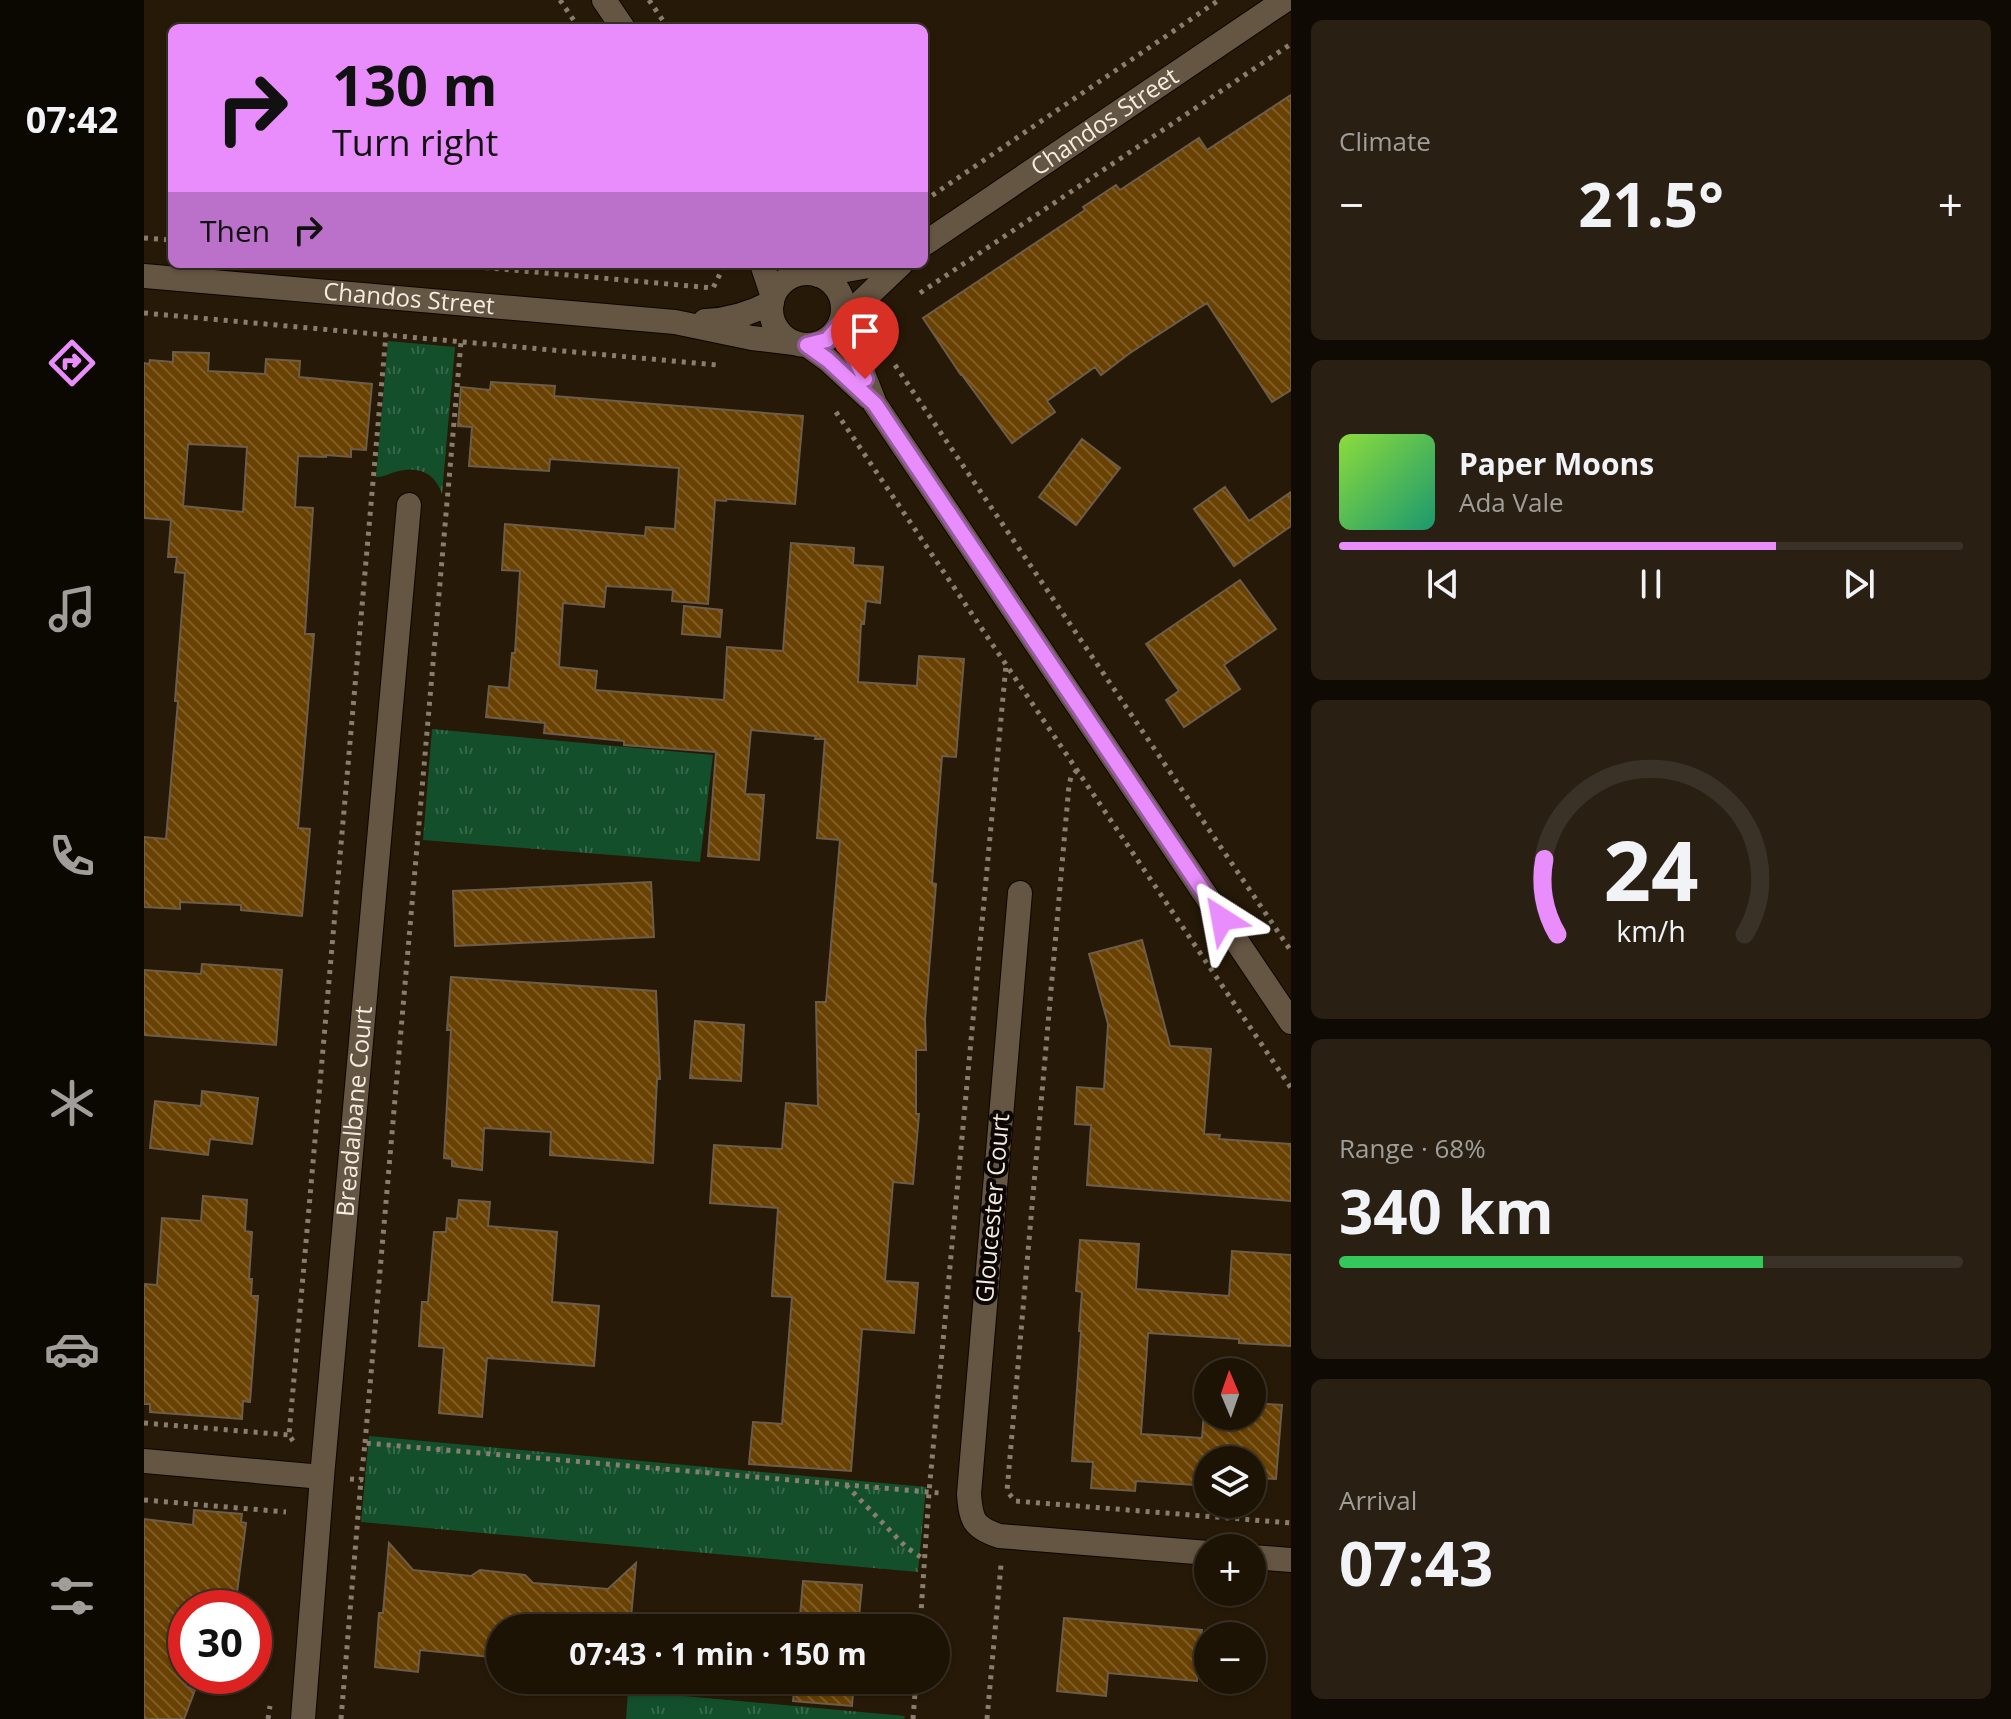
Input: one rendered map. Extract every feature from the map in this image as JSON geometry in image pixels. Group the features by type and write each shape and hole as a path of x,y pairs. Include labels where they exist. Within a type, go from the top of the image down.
{"street":[{"path":"604,0 620,24"},
{"name":"Chandos Street","path":"928,241 1285,0"},
{"path":"763,268 772,300"},
{"path":"841,268 793,276 778,288 770,312 785,338 828,360 875,404"},
{"path":"801,344 827,340 840,323 897,268"},
{"path":"811,271 826,279 839,293 842,302 840,323 875,404 1291,1022"},
{"name":"Chandos Street","path":"144,276 675,322 722,321 749,314 772,300"},
{"name":"Chandos Street","path":"675,322 752,338 801,344"},
{"name":"Breadalbane Court","path":"303,1719 409,505"},
{"name":"Gloucester Court","path":"1004,1537 983,1530 975,1523 970,1513 969,1494 1020,893"},
{"path":"144,1461 322,1477"},
{"path":"1004,1537 1194,1552"},
{"path":"1266,1558 1291,1560"}],"path":[{"path":"560,0 576,24"},
{"path":"649,0 665,24"},
{"path":"928,198 1219,0"},
{"path":"915,296 1291,44"},
{"path":"144,238 168,240"},
{"path":"490,268 713,288 723,268"},
{"path":"886,352 893,310"},
{"path":"144,313 722,365"},
{"path":"144,1423 289,1435 386,334"},
{"path":"341,1719 461,342"},
{"path":"893,362 1291,951"},
{"path":"829,402 1291,1088"},
{"path":"921,1614 929,1492 1006,665"},
{"path":"1077,770 1069,785 1007,1491 1015,1501 1291,1523"},
{"path":"365,1443 969,1494"},
{"path":"322,1477 361,1480"},
{"path":"846,1485 906,1547 925,1560"},
{"path":"144,1500 286,1512"},
{"path":"987,1719 1004,1537"},
{"path":"913,1719 915,1694"}],"green space":[{"path":"388,341 455,347 442,494 435,480 418,470 403,470 376,477"},
{"path":"432,729 713,755 700,862 423,840"},
{"path":"369,1436 926,1487 918,1572 361,1522"},
{"path":"628,1694 661,1694 905,1716 904,1719 626,1719"}],"building":[{"path":"1291,95 1291,390 1272,402 1207,303 1101,375 1095,367 1047,401 1055,412 1012,443 923,318 1085,210 1083,207 1116,185 1120,190 1199,138 1207,150"},
{"path":"173,352 209,353 208,371 265,374 266,359 300,361 299,377 372,384 366,450 351,449 351,457 298,456 295,507 313,508 305,634 314,634 298,828 310,829 302,916 241,910 241,905 180,902 180,909 144,907 144,837 166,839 185,573 175,572 177,557 168,557 171,520 144,518 144,363 149,364 150,360 173,362","holes":["188,444 247,447 243,512 183,506"]},
{"path":"491,382 555,386 554,396 803,416 795,504 715,500 708,604 672,601 673,590 606,586 604,607 563,603 559,667 597,671 595,690 724,700 727,647 783,651 791,543 854,548 853,565 883,567 880,603 866,601 864,624 861,624 858,682 917,686 919,656 964,659 956,757 942,756 932,883 936,884 925,1019 926,1050 916,1050 916,1114 919,1114 913,1184 893,1182 885,1281 918,1283 914,1333 862,1329 851,1471 749,1464 753,1422 782,1424 792,1297 772,1296 778,1208 710,1203 714,1145 782,1149 786,1103 818,1106 816,1002 826,1002 840,840 817,838 825,739 751,730 745,794 764,795 759,860 708,856 716,752 624,745 624,741 544,733 545,723 486,717 489,686 509,688 512,653 515,653 520,571 502,570 505,524 645,536 646,527 675,529 679,468 550,459 549,471 469,466 472,427 458,426 461,387 490,390"},
{"path":"1082,439 1120,468 1076,525 1039,497"},
{"path":"1225,487 1249,521 1291,492 1291,526 1234,566 1194,509"},
{"path":"1240,580 1276,629 1224,665 1240,689 1184,727 1166,700 1179,691 1146,644"},
{"path":"684,606 722,610 720,637 682,634"},
{"path":"651,882 654,937 455,946 453,891"},
{"path":"1142,940 1170,1046 1211,1049 1204,1134 1220,1135 1219,1139 1291,1144 1291,1201 1087,1185 1091,1125 1075,1124 1077,1087 1104,1089 1108,1024 1089,954"},
{"path":"202,964 282,970 276,1045 144,1035 144,970 201,974"},
{"path":"451,977 656,991 660,1079 657,1079 653,1163 550,1155 551,1132 484,1128 482,1170 452,1166 452,1159 444,1158"},
{"path":"695,1021 744,1025 741,1081 690,1078"},
{"path":"202,1091 258,1098 252,1144 210,1139 208,1155 150,1148 155,1101 201,1106"},
{"path":"203,1196 247,1200 245,1231 252,1232 249,1279 252,1279 251,1296 258,1296 250,1402 243,1401 242,1419 150,1412 150,1404 144,1404 144,1284 157,1285 162,1218 201,1221"},
{"path":"459,1200 490,1202 488,1226 557,1232 552,1302 599,1306 594,1366 487,1358 482,1417 439,1413 444,1348 419,1346 422,1302 428,1302 434,1232 446,1232 447,1218 457,1219"},
{"path":"1080,1240 1139,1244 1136,1289 1229,1296 1232,1251 1291,1255 1291,1346 1148,1333 1141,1434 1202,1438 1203,1430 1266,1430 1266,1404 1282,1405 1276,1479 1266,1479 1266,1446 1194,1446 1194,1485 1136,1481 1135,1491 1091,1488 1093,1462 1072,1461 1082,1292 1076,1291"},
{"path":"194,1510 242,1514 241,1522 246,1523 237,1590 168,1590 168,1694 193,1694 184,1719 144,1719 144,1519 193,1525"},
{"path":"389,1543 413,1570 471,1576 480,1570 525,1575 533,1583 608,1589 636,1563 631,1614 486,1614 486,1657 420,1650 418,1672 375,1667 379,1613 383,1613"},
{"path":"803,1581 862,1585 859,1614 800,1614"},
{"path":"1064,1618 1194,1629 1194,1681 1108,1673 1106,1696 1057,1691"},
{"path":"794,1694 853,1694 852,1706 793,1701"}],"route":[{"path":"865,379 840,325 827,340 807,345 828,360 875,404 1222,919"}]}
